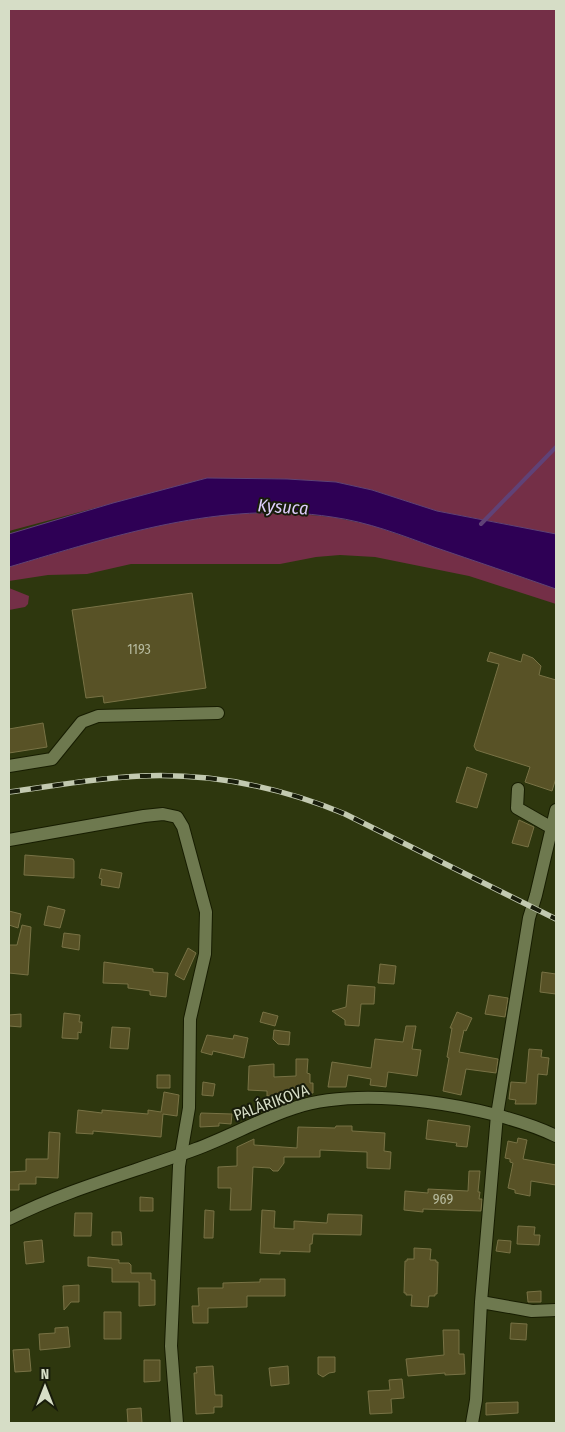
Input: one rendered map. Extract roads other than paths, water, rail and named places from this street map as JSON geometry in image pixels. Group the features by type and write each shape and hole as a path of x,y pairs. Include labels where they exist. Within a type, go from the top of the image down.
{"street":[{"path":"9,766 52,760 82,722 98,716 218,713"},
{"path":"518,789 517,808 552,828"},
{"path":"472,1423 476,1400 481,1302 497,1114 529,918 556,810"},
{"path":"9,840 163,814 176,817 183,827 206,912 205,954 190,1019 190,1108 181,1154 171,1346 177,1423"},
{"name":"PALÁRIKOVA","path":"9,1219 36,1205 197,1149 287,1110 319,1101 379,1098 430,1103 497,1114 556,1136"},
{"path":"481,1302 532,1311 556,1310"}],"water":[{"name":"Kysuca","path":"207,478 336,482 372,490 437,511 556,534 556,589 371,526 345,519 291,513 249,513 168,524 128,533 9,567 9,534 113,503"}],"waterway":[{"path":"481,524 556,447"}],"railway":[{"path":"9,792 75,782 141,776 194,777 271,789 345,814 556,919"}]}
